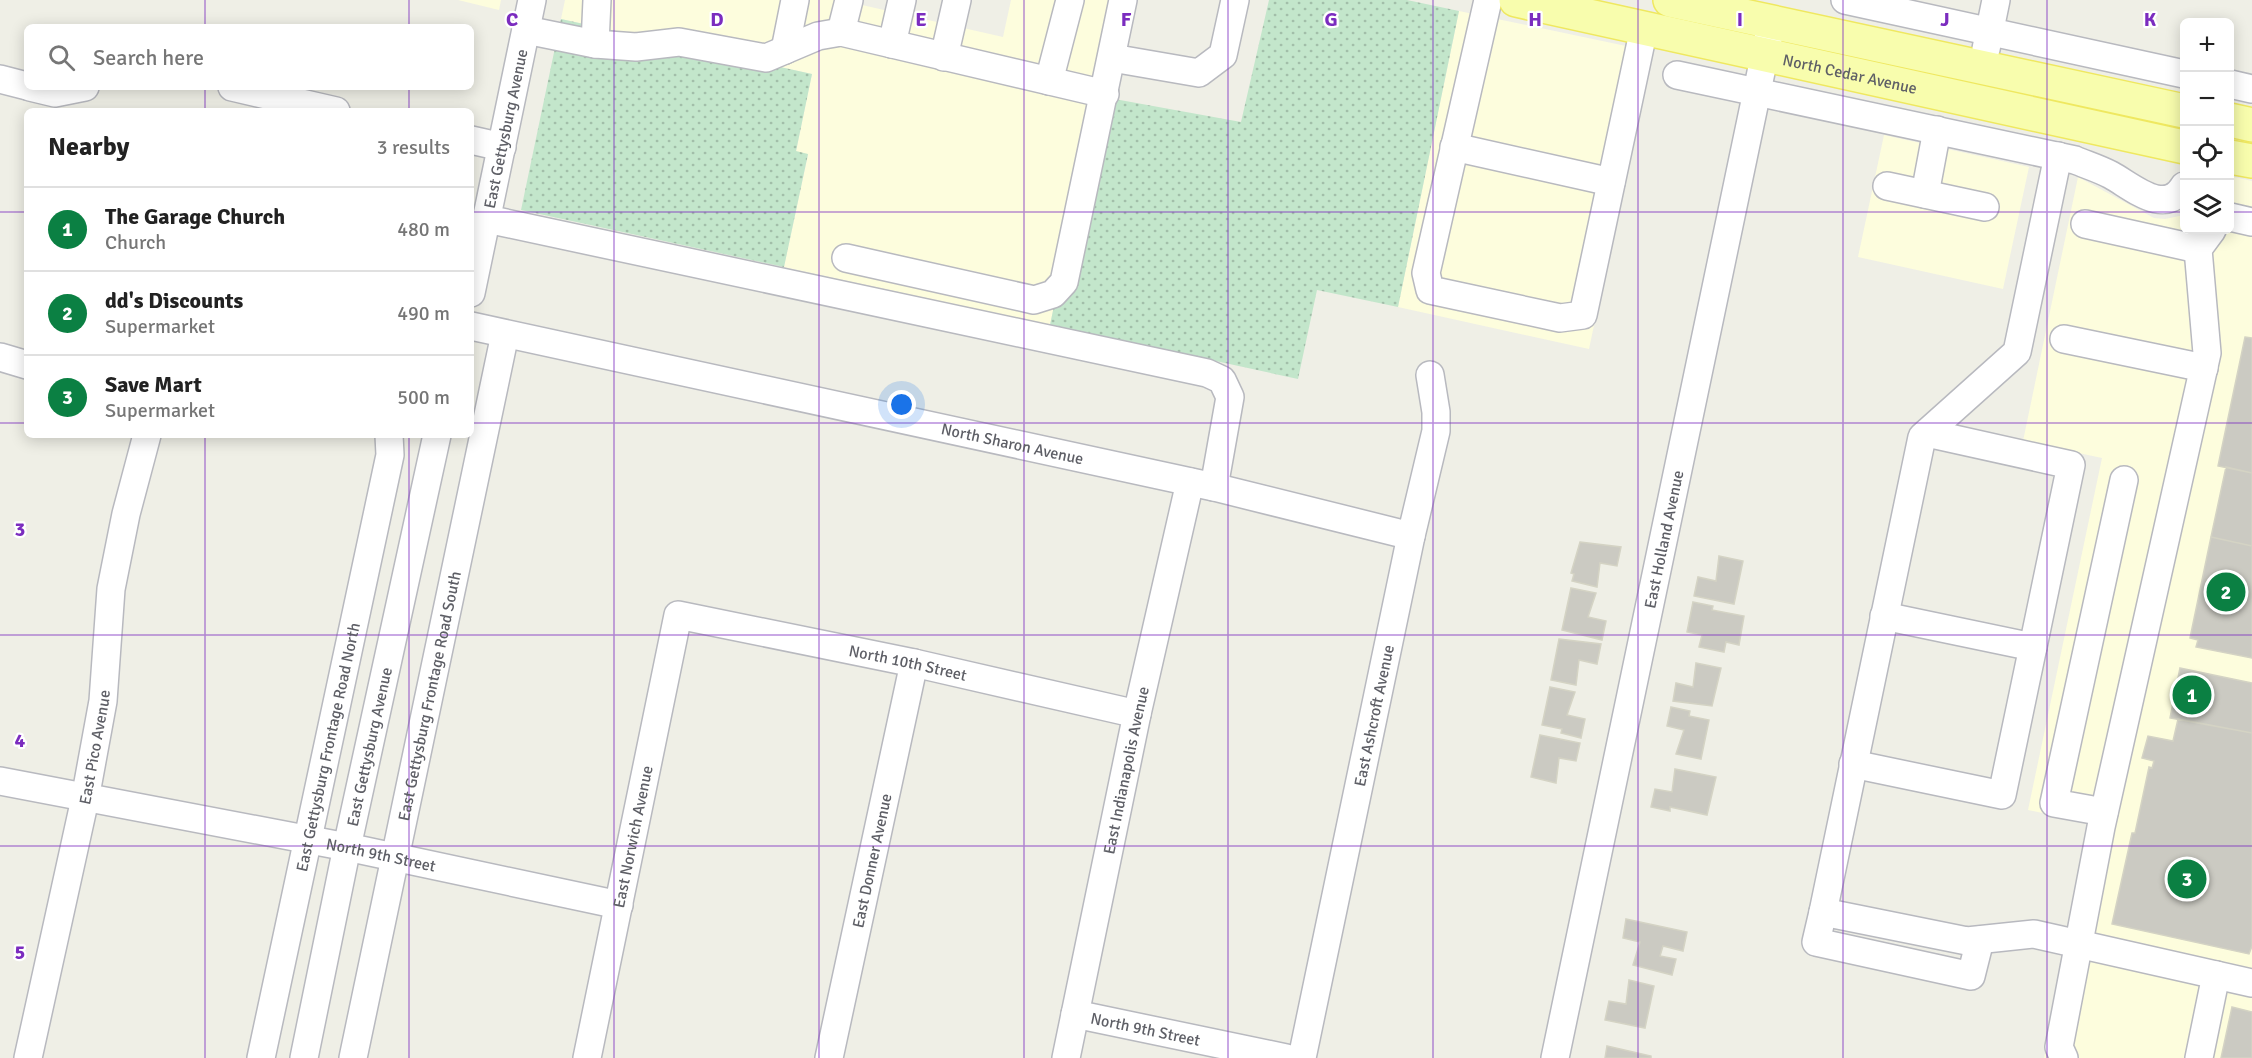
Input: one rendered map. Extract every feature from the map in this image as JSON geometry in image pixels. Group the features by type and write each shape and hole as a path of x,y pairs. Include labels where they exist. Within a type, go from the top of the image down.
{"main road":[{"name":"North Cedar Avenue","path":"1516,0 2180,146"},
{"name":"North Cedar Avenue","path":"1670,0 2180,110"},
{"path":"2234,121 2252,125"},
{"path":"2234,137 2252,140"},
{"path":"2234,158 2252,161"}],"street":[{"name":"East Gettysburg Avenue","path":"474,279 532,0"},
{"path":"595,44 597,0"},
{"path":"785,50 795,0"},
{"path":"841,32 849,0"},
{"path":"892,44 902,0"},
{"path":"944,57 957,0"},
{"path":"1049,81 1070,0"},
{"path":"846,258 1034,300 1053,294 1064,282 1123,0"},
{"path":"1112,58 1199,73 1223,55 1234,0"},
{"path":"1488,0 1426,273 1430,290 1560,318 1583,315 1644,28"},
{"path":"1845,0 2180,73"},
{"path":"1975,101 1996,0"},
{"name":"East Holland Avenue","path":"1555,1058 1772,22"},
{"path":"526,30 595,44 636,47 679,42 766,58 818,36 841,32 1105,94"},
{"path":"1677,75 2058,156 2110,174 2130,187 2160,201 2175,196 2180,190"},
{"path":"0,80 24,86"},
{"path":"2234,85 2252,89"},
{"path":"42,90 55,93 70,90"},
{"path":"244,90 315,108"},
{"path":"1925,194 1937,130"},
{"path":"474,141 502,147"},
{"path":"1454,147 1611,182"},
{"path":"1980,940 1971,976 1816,942 1922,437 2017,352 2058,156"},
{"path":"1887,186 1985,207"},
{"path":"2234,218 2252,222"},
{"name":"East Indianapolis Avenue","path":"487,219 1207,373 1222,380 1230,397 1202,484 1137,714 1066,1058"},
{"path":"2064,1058 2059,1047 2104,812 2207,353 2205,239 2085,224"},
{"name":"North Sharon Avenue","path":"474,327 1202,484 1411,536"},
{"name":"East Gettysburg Frontage Road South","path":"352,1058 506,334"},
{"path":"2064,339 2204,368"},
{"path":"0,357 24,364"},
{"name":"East Ashcroft Avenue","path":"1302,1058 1411,536 1436,431 1436,412 1430,375"},
{"path":"1853,764 2002,795 2072,465 1927,433"},
{"name":"East Pico Avenue","path":"27,1058 85,799 103,701 111,589 126,513 146,438"},
{"name":"East Gettysburg Frontage Road North","path":"261,1058 390,455 386,438"},
{"name":"East Gettysburg Avenue","path":"304,1058 347,847 436,438"},
{"path":"2104,812 2054,803 2124,480"},
{"name":"North 10th Street","path":"678,615 914,663 1137,714"},
{"name":"East Norwich Avenue","path":"587,1058 678,615"},
{"path":"1884,616 2033,647"},
{"name":"East Donner Avenue","path":"829,1058 914,663"},
{"name":"North 9th Street","path":"0,781 85,799 347,847 620,905"},
{"path":"1822,912 1967,941 2034,934 2252,983"},
{"path":"2199,1058 2216,975"},
{"name":"North 9th Street","path":"1075,1014 1286,1058"}],"shaded area":[{"path":"458,0 501,0 499,10"},
{"path":"565,0 840,0 1003,37 1011,0 1118,0 1050,325 784,267 808,155 796,152 812,74 561,19"},
{"path":"1269,0 1407,0 1459,11 1398,307 1317,290 1298,379 1050,325 1098,96 1241,122"},
{"path":"1459,11 1626,46 1645,83 1589,349 1398,307"},
{"path":"561,19 812,74 796,151 808,154 784,267 521,210"},
{"path":"1884,135 2029,167 2003,289 1858,257"},
{"path":"2078,177 2154,218 2165,219 2180,216 2180,234 2234,234 2234,177 2252,181 2252,1058 2044,1058 2093,824 2028,810 2102,458 2023,441"}],"building":[{"path":"2245,337 2252,338 2252,473 2218,466"},
{"path":"2226,467 2252,473 2252,546 2211,537"},
{"path":"2211,537 2252,546 2252,658 2196,647 2198,640 2190,638"},
{"path":"1580,542 1621,547 1617,566 1600,563 1597,587 1572,581 1574,574 1571,573"},
{"path":"1719,556 1743,561 1734,604 1694,596 1698,577 1716,581"},
{"path":"1571,588 1596,593 1588,617 1606,621 1602,640 1562,630"},
{"path":"1693,602 1713,606 1712,610 1744,616 1739,645 1726,642 1724,652 1699,647 1702,635 1687,632"},
{"path":"1559,639 1601,644 1597,664 1579,660 1576,685 1551,680"},
{"path":"1696,663 1721,668 1712,706 1673,701 1676,683 1693,687"},
{"path":"2180,668 2252,683 2252,733 2170,718"},
{"path":"1550,687 1575,692 1567,715 1585,719 1581,738 1561,733 1562,729 1542,725"},
{"path":"1671,707 1690,711 1689,716 1709,720 1701,759 1676,754 1684,730 1667,726"},
{"path":"2178,719 2252,733 2252,946 2249,954 2112,924 2149,767 2152,768 2154,761 2142,758 2148,736 2173,741"},
{"path":"1540,735 1580,743 1576,761 1559,758 1556,783 1531,777"},
{"path":"1675,769 1716,777 1707,815 1670,807 1670,811 1651,807 1655,789 1672,792"},
{"path":"1626,919 1687,932 1683,951 1663,946 1660,956 1676,959 1672,975 1633,965 1640,942 1623,938"},
{"path":"1629,980 1654,986 1645,1028 1605,1020 1609,1001 1626,1004"},
{"path":"2232,1007 2252,1012 2252,1058 2221,1058"},
{"path":"1607,1046 1651,1056 1651,1058 1605,1058"}],"place":[{"name":"dd's Discounts","path":"2226,592"},
{"name":"The Garage Church","path":"2192,695"},
{"name":"Save Mart","path":"2187,879"}]}
